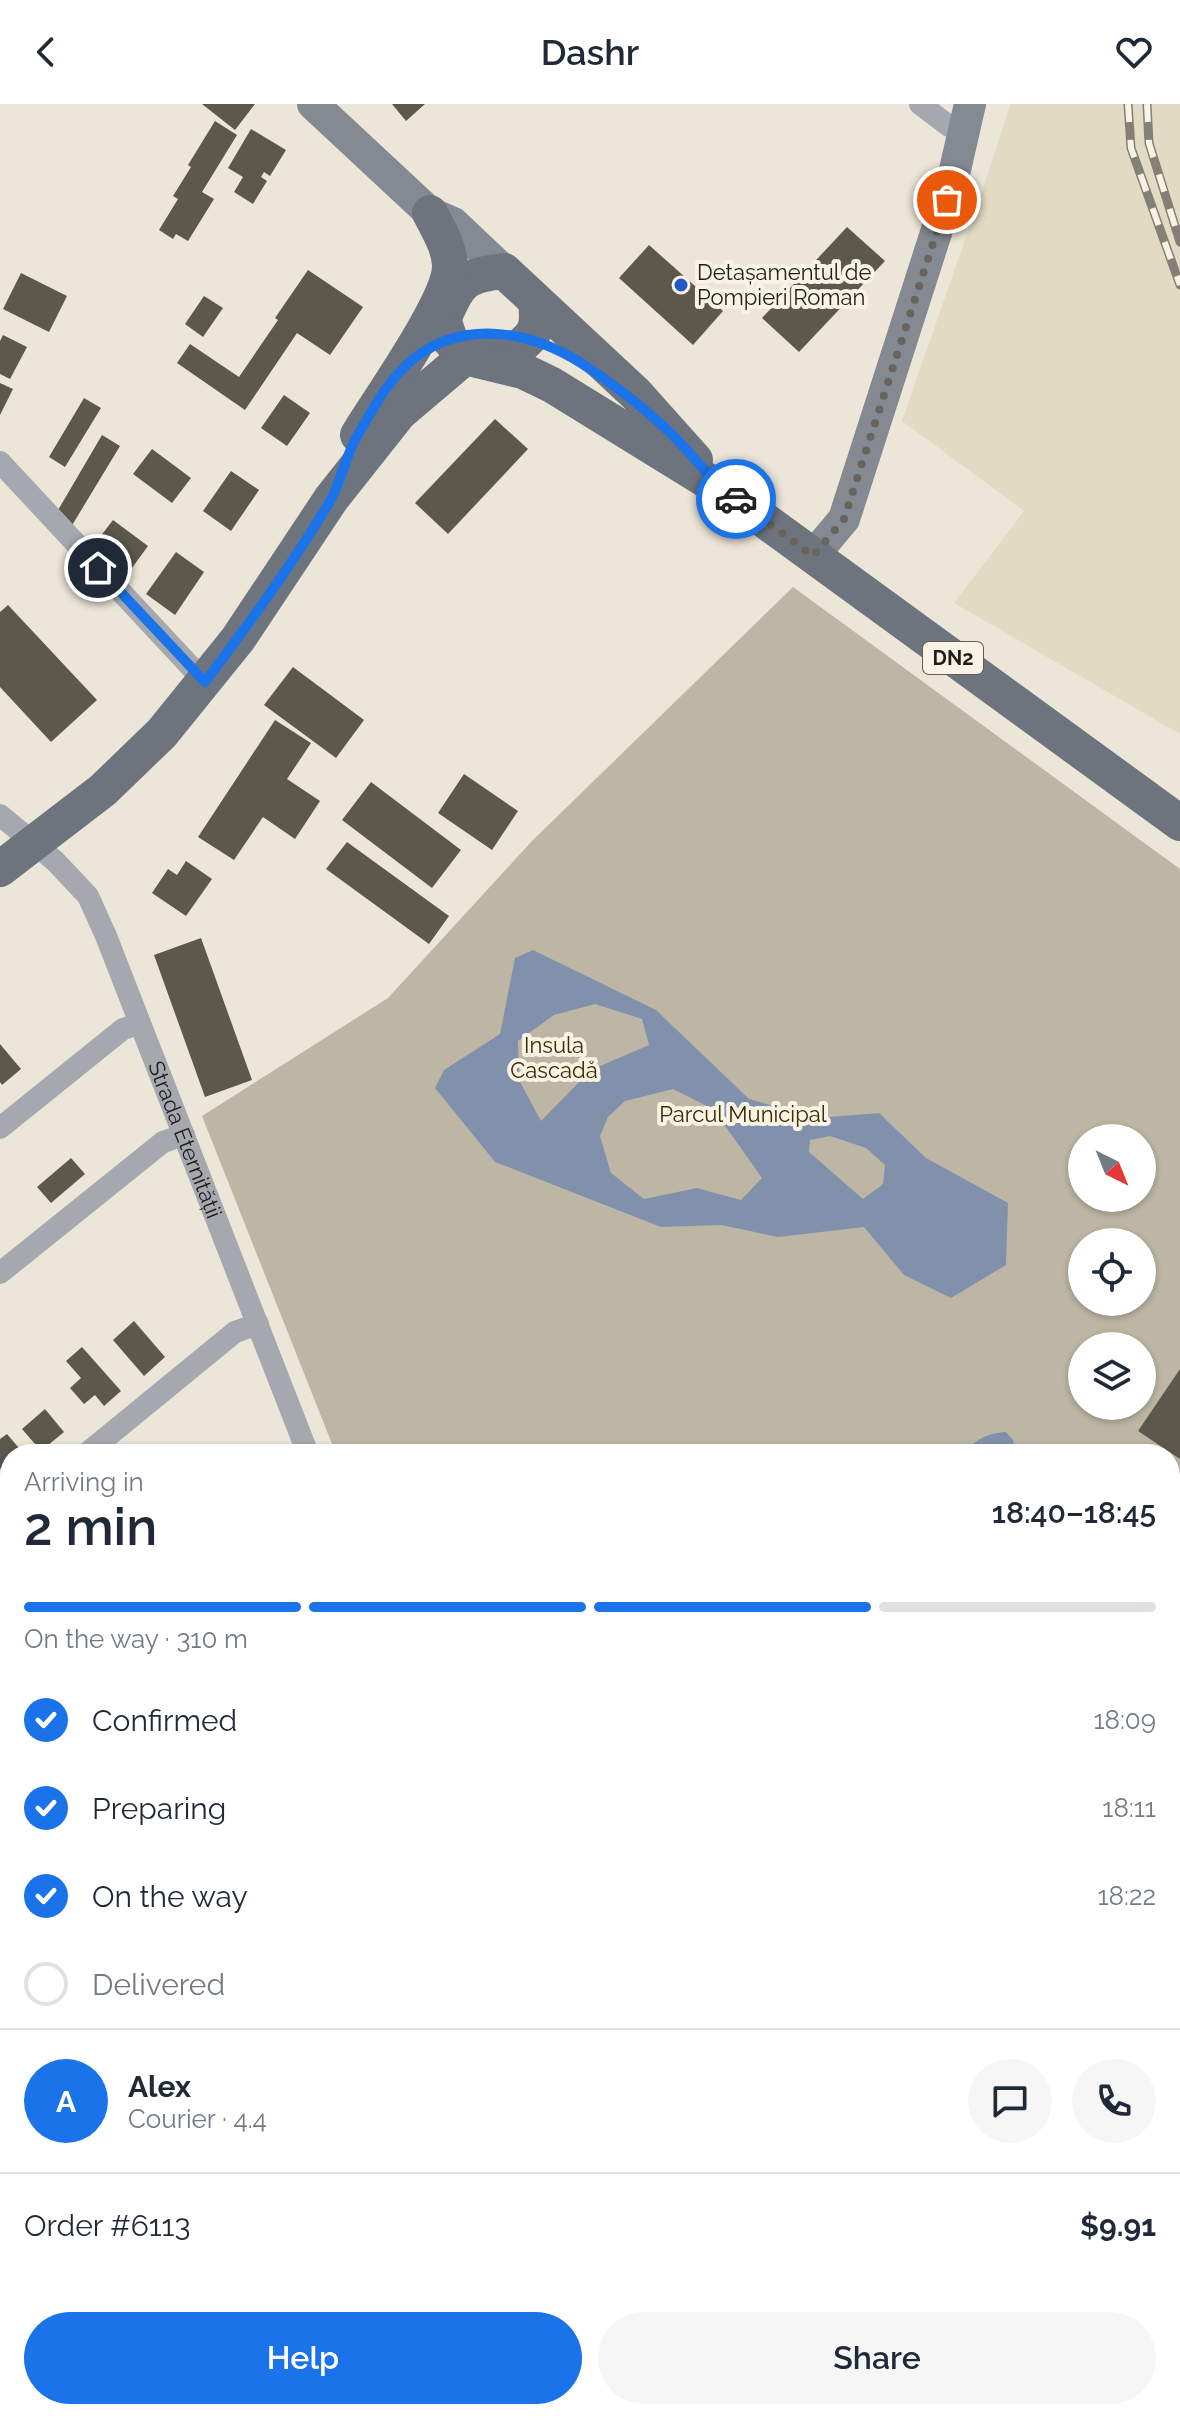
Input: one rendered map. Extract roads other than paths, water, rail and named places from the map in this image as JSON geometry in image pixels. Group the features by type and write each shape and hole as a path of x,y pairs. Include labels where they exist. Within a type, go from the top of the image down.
{"main road":[{"path":"313,104 430,213 453,223 504,271"},
{"path":"813,556 844,519 952,183 966,118"},
{"path":"430,213 446,245 450,291 443,319 458,348"},
{"path":"331,499 353,443 450,291 480,274 504,271"},
{"name":"DN2","path":"504,271 636,394 727,493"},
{"path":"389,384 415,357 458,348 513,352 538,327 536,301"},
{"name":"DN2","path":"529,339 581,363 663,426"},
{"path":"0,869 103,790 162,733 238,639 331,499 399,413 430,384 458,348"},
{"name":"DN2","path":"458,348 523,371 552,385 727,493 1180,823"}],"street":[{"path":"920,104 949,126 966,118"},
{"path":"0,462 205,682"},
{"name":"Strada Eternității","path":"0,815 35,843 88,896 304,1444"},
{"path":"0,1128 123,1029 139,1024"},
{"path":"0,1273 163,1142 184,1135"},
{"path":"98,1444 235,1332 258,1324"}],"water":[{"path":"533,950 656,1010 749,1099 816,1118 879,1113 926,1158 1008,1203 1006,1265 951,1298 904,1275 864,1227 778,1237 721,1225 661,1227 495,1162 435,1088 444,1070 500,1034 515,958","holes":["595,1004 642,1019 649,1045 591,1070 541,1121 519,1080 518,1041 554,1015","673,1089 713,1109 762,1178 741,1200 697,1188 644,1199 611,1173 600,1136 608,1117 625,1101","830,1136 866,1148 885,1165 883,1184 863,1199 809,1152 810,1140"]},
{"path":"1006,1432 1014,1444 973,1444 982,1438"}],"railway":[{"path":"1128,104 1131,148 1180,285"},
{"path":"1147,104 1149,143 1180,242"}],"place":[{"name":"Detașamentul de Pompieri Roman","path":"681,285"}],"park label":[{"name":"Insula Cascadă","path":"554,1058"},
{"name":"Parcul Municipal","path":"743,1114"}]}
